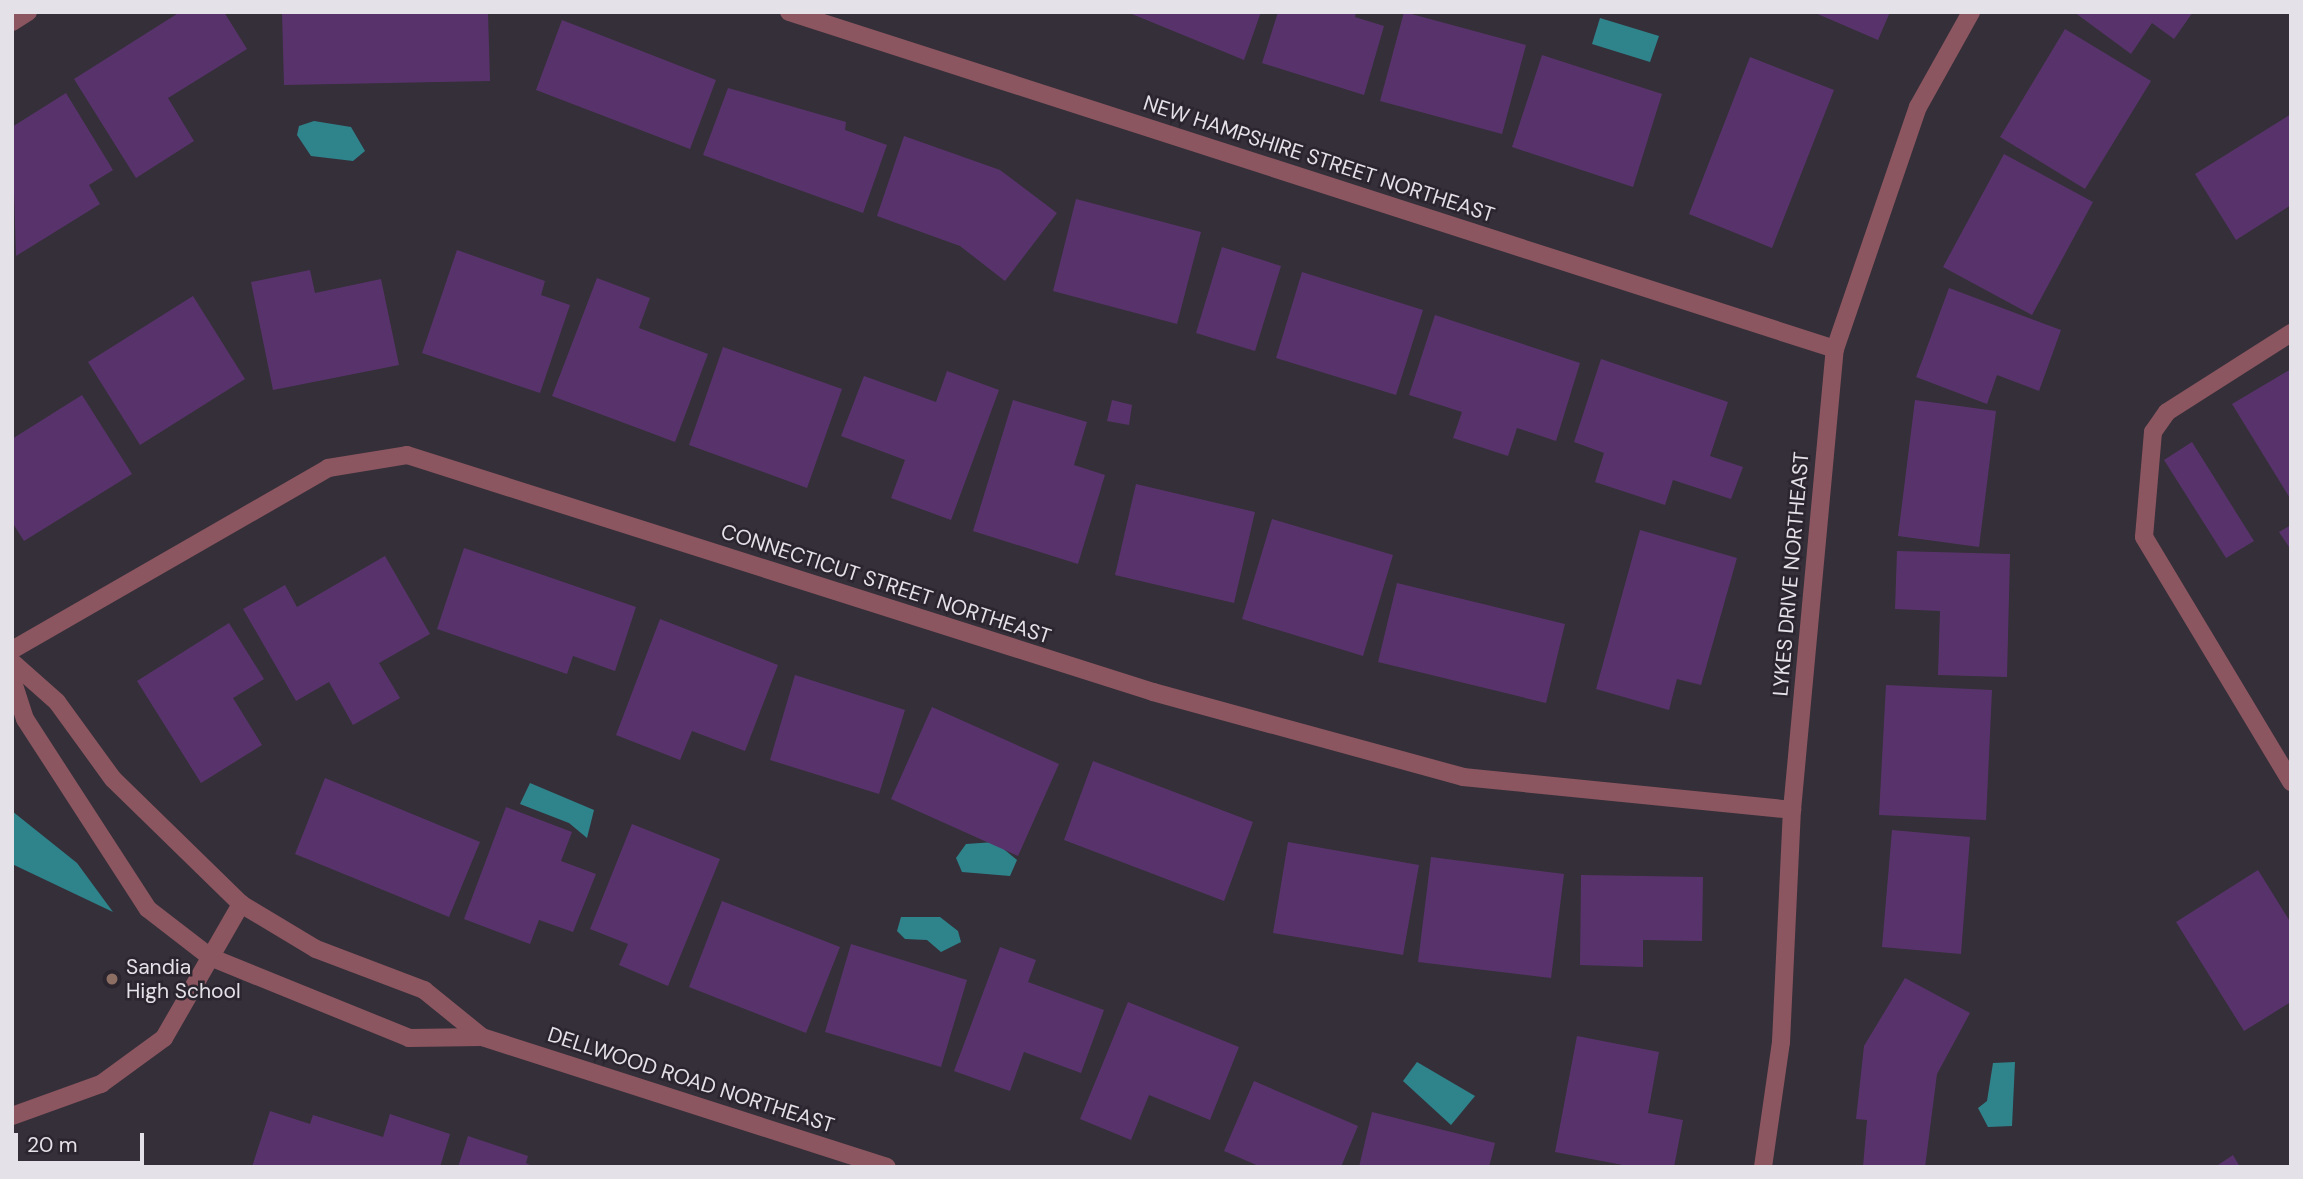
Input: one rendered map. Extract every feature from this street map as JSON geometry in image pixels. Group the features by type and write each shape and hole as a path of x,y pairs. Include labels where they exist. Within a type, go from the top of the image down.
{"street":[{"path":"12,22 28,12"},
{"name":"NEW HAMPSHIRE STREET NORTHEAST","path":"789,12 1835,349"},
{"name":"LYKES DRIVE NORTHEAST","path":"1763,1167 1781,1042 1792,810 1835,349 1918,107 1971,12"},
{"path":"2291,333 2167,412 2153,432 2144,537 2291,782"},
{"name":"CONNECTICUT STREET NORTHEAST","path":"12,650 328,468 407,455 1153,692 1463,777 1792,810"},
{"name":"DELLWOOD ROAD NORTHEAST","path":"12,662 57,702 113,779 241,904 316,949 424,990 482,1037"},
{"name":"DELLWOOD ROAD NORTHEAST","path":"12,679 25,719 149,909 210,957 409,1038 482,1037 887,1167"},
{"path":"12,1116 101,1084 164,1038 241,904"}],"water":[{"path":"1600,18 1659,36 1650,62 1592,44"},
{"path":"314,121 351,127 365,151 353,161 311,156 297,135 299,126"},
{"path":"530,783 594,810 587,838 569,823 520,804"},
{"path":"12,811 77,863 113,912 12,864"},
{"path":"995,842 1017,860 1010,876 962,872 956,858 966,844"},
{"path":"901,917 940,917 958,931 961,942 941,952 927,940 905,939 897,931"},
{"path":"1417,1062 1475,1096 1451,1125 1403,1081"},
{"path":"2015,1062 2012,1126 1988,1127 1978,1108 1987,1101 1993,1063"}],"building":[{"path":"180,12 224,12 247,49 168,98 194,141 136,178 74,79"},
{"path":"282,12 488,12 490,81 284,85"},
{"path":"1127,12 1261,12 1244,60"},
{"path":"1278,12 1356,12 1355,17 1384,26 1364,95 1262,63"},
{"path":"1404,12 1526,45 1502,134 1380,101"},
{"path":"1813,12 1890,12 1878,40"},
{"path":"2074,12 2193,12 2174,39 2152,23 2131,54"},
{"path":"562,20 716,80 690,149 536,90"},
{"path":"2065,29 2151,81 2085,189 2000,137"},
{"path":"1542,55 1662,94 1633,187 1512,147"},
{"path":"1750,57 1834,90 1772,248 1689,214"},
{"path":"728,88 846,122 845,130 887,145 863,213 703,155"},
{"path":"66,93 113,170 89,185 100,204 16,256 12,127"},
{"path":"2291,114 2291,205 2236,240 2195,174"},
{"path":"904,136 1000,170 1057,213 1005,281 960,246 877,216"},
{"path":"2004,154 2093,202 2032,315 1943,267"},
{"path":"1076,199 1201,232 1177,324 1053,291"},
{"path":"1222,247 1281,266 1255,351 1196,333"},
{"path":"457,250 545,281 541,295 570,305 540,393 422,353"},
{"path":"310,270 315,293 381,279 399,365 273,390 251,282"},
{"path":"1302,272 1423,310 1396,395 1276,358"},
{"path":"597,278 650,298 639,328 708,354 675,442 552,396"},
{"path":"1949,288 2061,330 2039,391 1997,375 1987,404 1916,377"},
{"path":"193,296 245,379 140,445 88,362"},
{"path":"1435,315 1580,363 1556,441 1517,428 1508,456 1453,438 1462,412 1409,395"},
{"path":"723,347 842,389 807,488 689,445"},
{"path":"1601,359 1728,402 1710,456 1743,467 1731,499 1673,480 1665,505 1595,482 1604,453 1574,442"},
{"path":"2291,369 2291,500 2232,404"},
{"path":"947,371 999,390 951,520 891,498 905,460 841,436 864,376 936,402"},
{"path":"82,395 132,474 24,541 12,522 12,439"},
{"path":"1013,400 1087,422 1074,465 1105,475 1078,564 973,531"},
{"path":"1112,400 1132,405 1129,425 1107,421"},
{"path":"1915,400 1996,411 1979,547 1898,536"},
{"path":"2192,442 2254,541 2226,558 2164,460"},
{"path":"1136,484 1255,512 1234,603 1115,575"},
{"path":"1272,519 1393,555 1363,656 1242,619"},
{"path":"2291,525 2291,550 2279,532"},
{"path":"1640,530 1737,558 1701,685 1677,679 1669,710 1596,689"},
{"path":"464,548 636,607 615,671 573,656 567,674 437,629"},
{"path":"1897,551 2010,554 2007,677 1938,675 1940,611 1895,609"},
{"path":"385,556 430,634 379,663 400,698 353,725 329,682 296,701 243,609 285,585 297,607"},
{"path":"1397,583 1565,624 1546,703 1378,662"},
{"path":"660,619 778,665 745,751 692,731 680,760 616,735"},
{"path":"229,623 264,679 233,698 262,745 201,783 137,681"},
{"path":"795,675 905,710 879,794 770,760"},
{"path":"1886,685 1992,690 1986,820 1879,815"},
{"path":"932,707 1059,764 1018,856 891,799"},
{"path":"1093,761 1253,822 1224,901 1064,840"},
{"path":"325,778 480,842 449,917 295,854"},
{"path":"506,807 572,832 561,861 596,874 573,932 539,920 530,944 464,919"},
{"path":"632,824 720,859 668,986 619,965 628,944 590,929"},
{"path":"1892,830 1970,837 1961,954 1882,947"},
{"path":"1288,842 1419,865 1403,955 1273,933"},
{"path":"1431,857 1564,874 1551,978 1418,962"},
{"path":"2258,870 2291,923 2291,1002 2244,1031 2176,922"},
{"path":"1581,875 1703,877 1702,941 1643,940 1643,967 1580,965"},
{"path":"722,901 840,947 806,1033 689,987"},
{"path":"851,944 967,980 941,1067 825,1032"},
{"path":"1000,947 1036,960 1028,982 1104,1010 1081,1073 1024,1052 1010,1091 954,1071"},
{"path":"1905,978 1970,1013 1937,1074 1925,1167 1863,1167 1867,1120 1856,1119 1864,1046"},
{"path":"1128,1002 1239,1047 1210,1120 1149,1095 1131,1140 1080,1119"},
{"path":"1577,1036 1659,1052 1648,1113 1683,1120 1674,1167 1633,1167 1555,1152"},
{"path":"1254,1081 1358,1126 1341,1167 1261,1167 1224,1151"},
{"path":"270,1111 310,1124 313,1115 383,1137 390,1114 450,1134 440,1167 252,1167"},
{"path":"1372,1112 1495,1143 1489,1167 1359,1167"},
{"path":"468,1136 528,1156 526,1163 534,1167 458,1167"},
{"path":"2233,1155 2240,1167 2215,1167"}],"place":[{"name":"Sandia High School","path":"112,979"}]}
